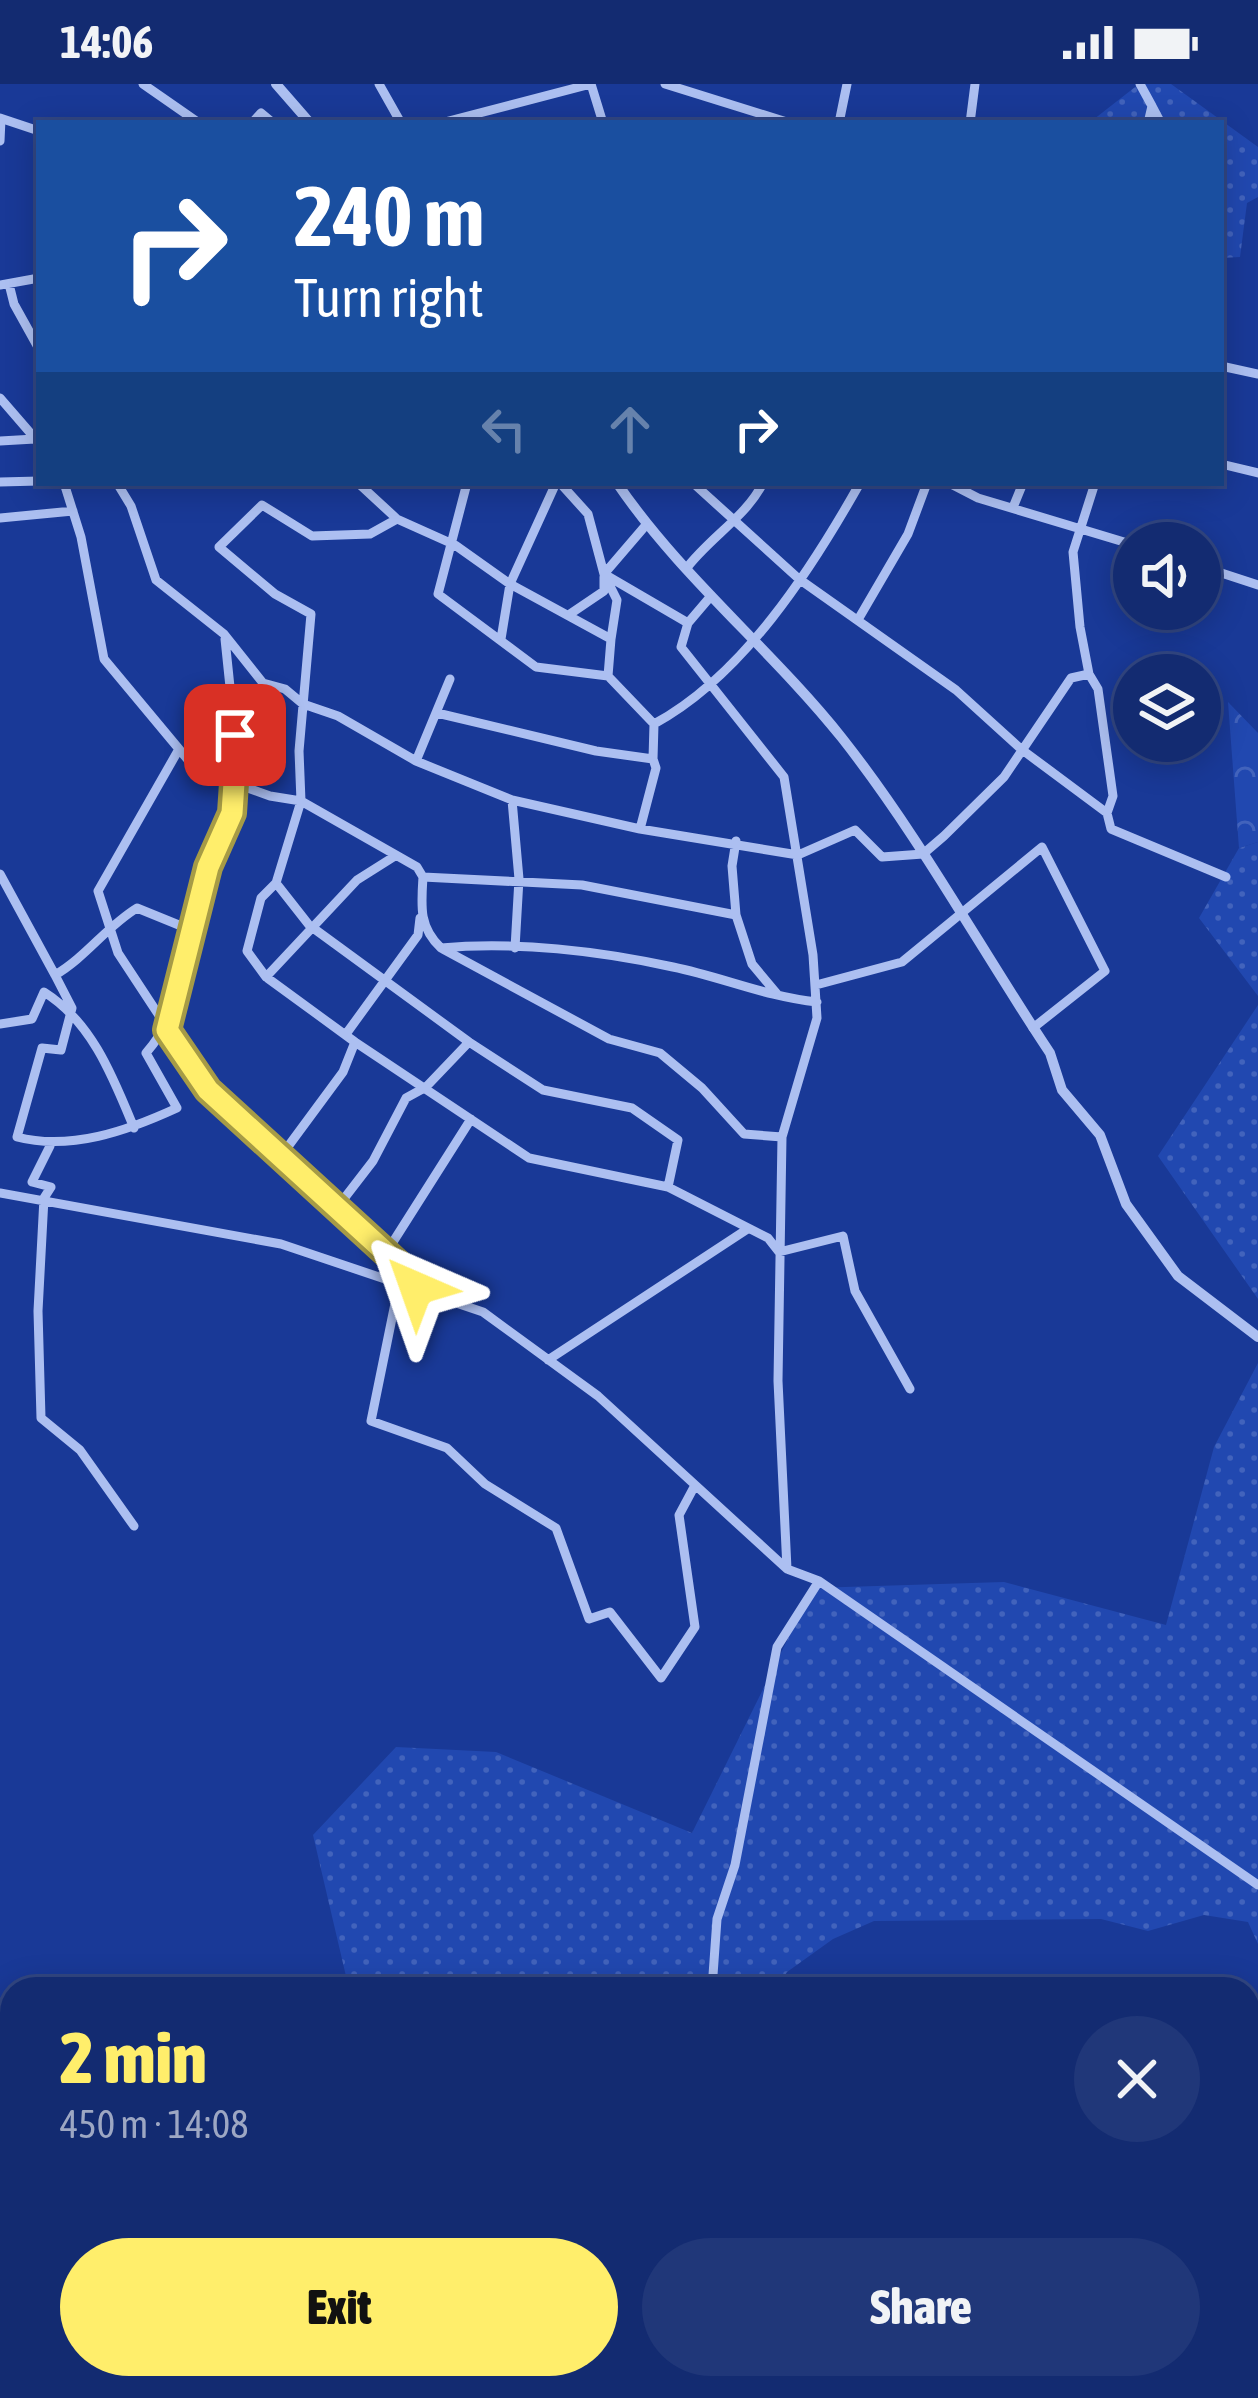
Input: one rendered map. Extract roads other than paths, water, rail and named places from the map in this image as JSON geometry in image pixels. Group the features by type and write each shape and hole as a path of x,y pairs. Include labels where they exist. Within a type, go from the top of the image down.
{"street":[{"path":"143,84 196,120"},
{"path":"276,84 307,120"},
{"path":"379,84 399,120"},
{"path":"453,120 591,84 602,120"},
{"path":"665,84 780,120"},
{"path":"840,120 847,84"},
{"path":"970,120 975,84"},
{"path":"1140,84 1159,120"},
{"path":"1149,120 1152,106"},
{"path":"0,142 1,118 36,130"},
{"path":"36,279 4,285 36,344"},
{"path":"1224,367 1258,374"},
{"path":"0,398 36,440"},
{"path":"0,441 36,441"},
{"path":"1224,465 1258,472"},
{"path":"0,482 36,481"},
{"path":"65,486 104,659 179,749 200,771 301,801 417,866 423,877 418,935 351,1038 343,1072 281,1156"},
{"path":"119,486 131,506 155,580 224,634 263,683 338,716 416,761 512,800 640,829 798,855 855,830 882,857 923,854 994,788 1071,678 1088,674"},
{"path":"361,486 397,519 455,545 510,584 611,638"},
{"path":"466,486 455,545 445,560 438,594 536,667 608,676 654,724 656,768 640,829"},
{"path":"500,639 510,584 557,486"},
{"path":"561,486 588,514 616,600 608,676"},
{"path":"619,486 646,525 840,736 923,854 1049,1053 1062,1090 1100,1135 1126,1204 1178,1276 1258,1337"},
{"path":"697,486 799,579 956,690 1021,749 1107,812"},
{"path":"686,569 753,503 762,486"},
{"path":"654,724 686,707 755,641 858,486"},
{"path":"859,618 908,534 926,486"},
{"path":"956,486 978,498 1113,539"},
{"path":"1014,506 1022,486"},
{"path":"1094,486 1072,552 1088,674 1098,689 1113,796 1107,812 1111,829 1226,877"},
{"path":"397,519 370,534 312,536 262,506 219,547 275,594 311,614 301,801 276,883 261,898 247,951 266,976 529,1158 668,1187 768,1238 779,1252"},
{"path":"0,518 74,512"},
{"path":"570,614 604,591 604,574 646,525"},
{"path":"1221,573 1258,585"},
{"path":"604,574 688,622"},
{"path":"711,596 688,622 681,647 738,713 784,777 816,985 818,1018 782,1138 778,1382 788,1569"},
{"path":"0,874 72,1008 61,1050 42,1048 15,1131 17,1138 50,1146 134,1127 176,1108 146,1058 167,1030 196,932 208,867 232,813 234,783 220,748 232,746 235,735 224,634"},
{"path":"416,761 450,679"},
{"path":"437,713 596,751 652,759"},
{"path":"179,749 98,891 118,953 208,1090 386,1253 416,1288"},
{"path":"512,800 519,879 514,948"},
{"path":"736,842 732,866 736,915 752,964 780,998"},
{"path":"816,985 902,962 1042,847 1105,971 1033,1028"},
{"path":"266,976 357,880 395,856"},
{"path":"423,877 582,885 736,915"},
{"path":"276,883 310,925 543,1090 632,1108 678,1140 668,1187"},
{"path":"55,975 108,926 137,908 196,932"},
{"path":"421,913 427,935 441,948 609,1040 660,1053 702,1088 744,1135 782,1138"},
{"path":"441,948 514,948 668,966 780,998 817,1002"},
{"path":"88,949 118,953"},
{"path":"0,1024 32,1019 44,992 93,1039 134,1127"},
{"path":"336,1209 374,1161 406,1098 426,1087 470,1042"},
{"path":"386,1253 471,1119"},
{"path":"50,1146 32,1182 51,1187 44,1198 38,1311 41,1418 80,1450 134,1526"},
{"path":"0,1192 281,1244 483,1312 598,1396 788,1569 819,1582 1258,1885"},
{"path":"548,1360 746,1230"},
{"path":"779,1252 843,1236 855,1291 910,1389"},
{"path":"399,1284 371,1421 447,1448 485,1484 556,1528 590,1618 610,1612 661,1678 680,1657 695,1627 679,1515 694,1487"},
{"path":"713,1977 717,1919 735,1864 777,1646 819,1582"}]}
